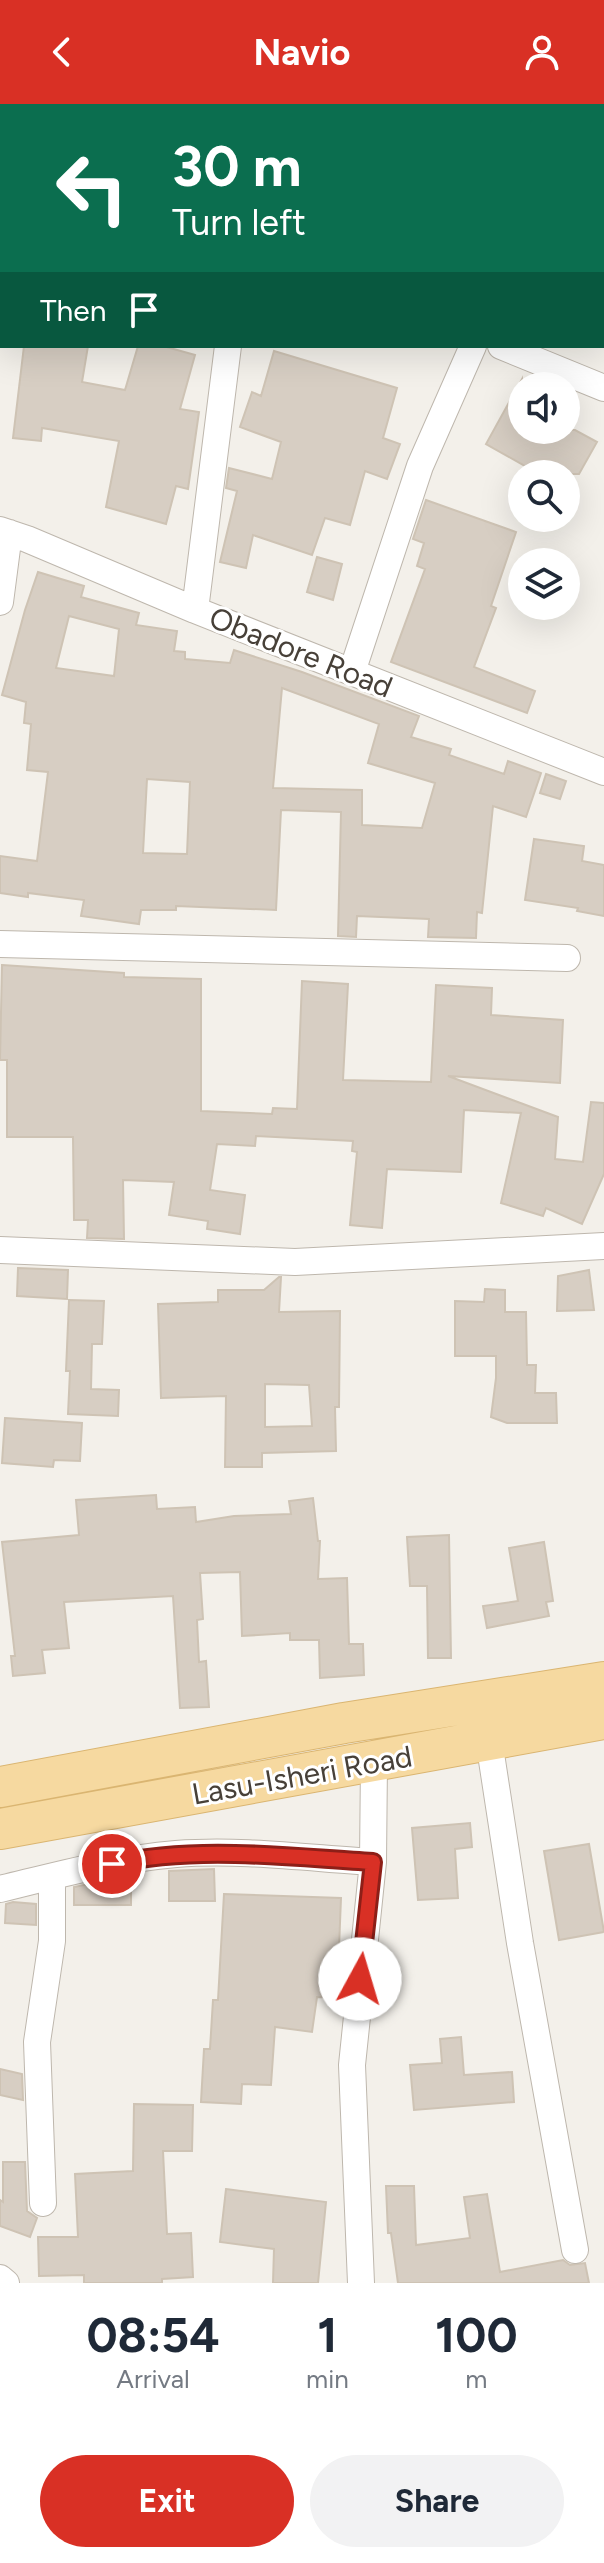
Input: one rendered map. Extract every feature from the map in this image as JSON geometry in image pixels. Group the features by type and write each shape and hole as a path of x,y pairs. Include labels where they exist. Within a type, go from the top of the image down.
{"main road":[{"name":"Lasu-Isheri Road","path":"0,1787 344,1723 604,1682"},
{"name":"Lasu-Isheri Road","path":"0,1829 604,1719"}],"street":[{"path":"195,610 228,348"},
{"path":"352,672 420,466 472,348"},
{"path":"506,348 604,388"},
{"path":"0,602 4,532"},
{"name":"Obadore Road","path":"4,532 604,772"},
{"path":"0,944 567,958"},
{"path":"0,1250 295,1262 604,1246"},
{"path":"489,1741 520,1943 575,2250"},
{"path":"361,2283 352,2065 373,1862 374,1762"},
{"path":"0,1889 141,1858 178,1854 215,1853 373,1862"},
{"path":"43,2203 37,2042 52,1941 52,1877"},
{"path":"0,2278 6,2283"}],"building":[{"path":"24,348 88,348 82,382 125,390 137,348 170,348 195,355 180,409 199,412 188,489 176,486 166,524 106,507 119,441 42,428 41,441 13,438"},
{"path":"274,351 397,388 383,438 400,444 387,479 365,471 350,525 325,518 312,555 253,535 246,568 220,562 237,491 226,488 229,468 272,479 281,442 240,427 252,392 261,396"},
{"path":"508,404 508,444 580,444 580,433 597,442 580,472 580,460 514,460 486,444"},
{"path":"426,500 508,529 508,532 516,532 508,548 491,606 496,608 474,667 535,691 527,713 391,662 425,569 417,566 424,543 413,539"},
{"path":"317,557 342,564 333,600 307,592"},
{"path":"38,572 84,586 81,597 139,613 136,625 177,631 174,651 185,652 185,659 230,663 234,650 419,716 411,737 451,749 449,755 504,774 508,761 541,773 526,817 493,806 482,913 477,912 476,938 428,937 429,919 357,916 356,937 338,936 341,812 281,810 276,910 176,906 176,910 141,910 139,924 81,916 84,900 0,893 0,856 37,861 48,772 27,770 31,724 24,723 26,702 2,695","holes":["69,616 119,629 114,676 56,668","282,688 379,724 368,763 435,783 422,828 362,825 362,790 273,788","147,779 190,782 187,854 143,853"]},
{"path":"546,774 566,781 560,799 540,793"},
{"path":"534,839 584,846 582,861 604,865 604,916 577,911 578,908 525,900"},
{"path":"2,965 124,973 124,977 201,979 201,1111 272,1114 273,1108 297,1109 302,981 348,984 343,1080 431,1082 436,985 492,988 491,1015 563,1020 560,1083 448,1076 558,1117 555,1159 583,1162 591,1102 604,1103 604,1174 582,1224 546,1208 543,1216 501,1203 521,1113 464,1110 461,1172 387,1169 382,1228 350,1225 357,1152 352,1151 353,1141 256,1136 255,1146 217,1144 210,1190 245,1195 240,1234 207,1229 208,1221 169,1215 174,1182 123,1180 124,1239 87,1238 88,1220 74,1220 73,1137 7,1137 7,1060 0,1060"},
{"path":"18,1268 68,1270 67,1299 17,1296"},
{"path":"589,1270 594,1310 557,1311 558,1276"},
{"path":"281,1277 279,1312 340,1311 336,1451 262,1453 262,1467 225,1467 226,1396 161,1398 158,1304 218,1302 218,1290 264,1290","holes":["265,1384 309,1385 312,1426 265,1427"]},
{"path":"485,1289 505,1290 505,1312 526,1312 527,1365 536,1365 535,1393 556,1393 557,1423 507,1423 491,1417 496,1356 455,1356 455,1301 484,1302"},
{"path":"69,1300 104,1301 102,1344 92,1344 91,1389 119,1390 118,1416 68,1414"},
{"path":"5,1418 82,1423 80,1461 54,1460 53,1467 2,1463"},
{"path":"156,1495 157,1509 195,1507 196,1522 234,1516 291,1514 289,1501 313,1498 320,1541 318,1579 347,1578 349,1644 363,1644 364,1675 320,1678 319,1640 290,1640 290,1633 242,1636 240,1572 200,1573 203,1619 197,1620 199,1662 206,1661 209,1707 180,1708 173,1596 64,1602 69,1648 42,1650 45,1673 13,1676 11,1656 15,1656 2,1542 79,1535 76,1500"},
{"path":"449,1535 451,1658 428,1658 427,1586 410,1586 407,1537"},
{"path":"544,1542 553,1601 546,1602 549,1616 487,1628 483,1606 518,1601 509,1548"},
{"path":"470,1823 472,1847 455,1849 458,1898 418,1900 412,1828"},
{"path":"589,1844 604,1932 559,1940 544,1851"},
{"path":"214,1869 215,1901 169,1901 169,1871"},
{"path":"131,1885 131,1905 74,1905 74,1887"},
{"path":"224,1894 341,1898 337,1998 317,1997 312,2032 275,2027 271,2085 242,2084 241,2104 201,2102 204,2049 210,2049 213,2000 218,2000"},
{"path":"6,1904 36,1904 36,1925 5,1923"},
{"path":"461,2037 464,2075 512,2072 514,2102 414,2110 410,2065 442,2063 440,2039"},
{"path":"0,2069 22,2074 23,2100 0,2095"},
{"path":"134,2104 193,2105 192,2151 163,2151 167,2234 191,2233 193,2277 162,2279 162,2283 84,2283 84,2275 39,2276 38,2237 78,2237 75,2174 133,2171"},
{"path":"3,2162 25,2162 27,2211 37,2218 30,2237 0,2226"},
{"path":"386,2186 414,2186 416,2245 470,2238 464,2197 487,2194 500,2272 563,2260 570,2265 585,2263 589,2283 398,2283 391,2233 388,2233"},
{"path":"226,2189 326,2202 318,2283 273,2283 274,2249 220,2242"}],"route":[{"path":"112,1864 178,1854 215,1853 373,1862 360,1979"}]}
